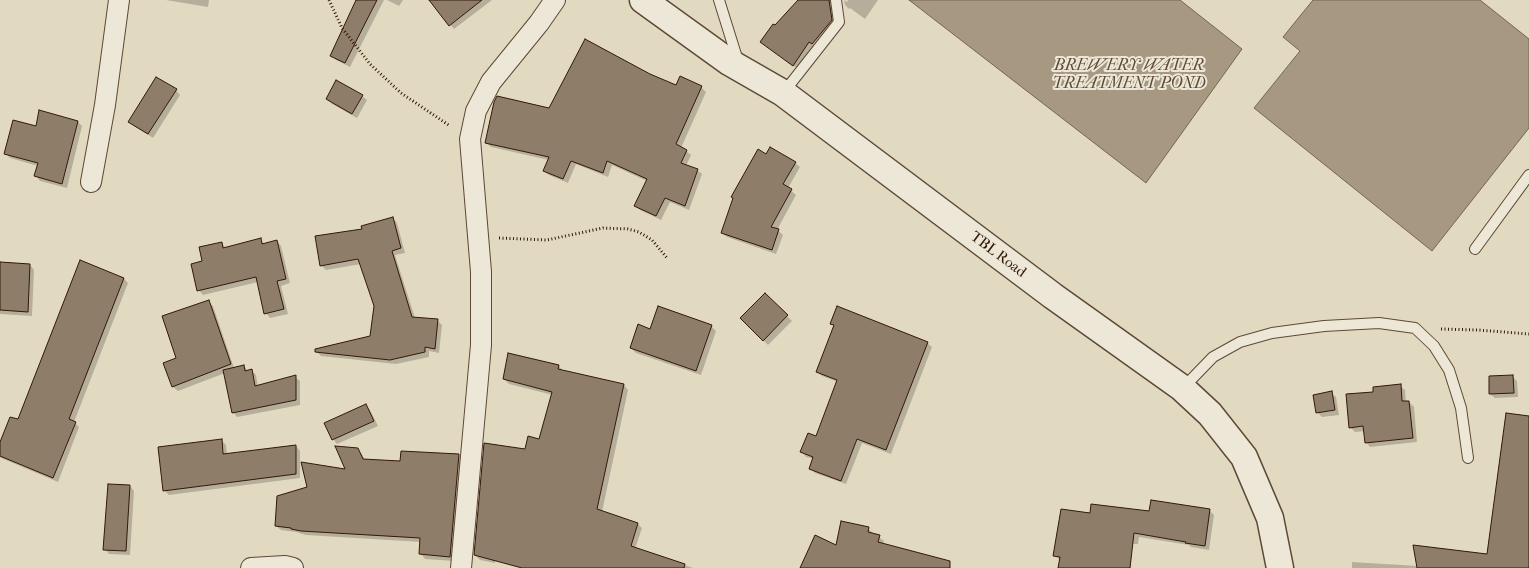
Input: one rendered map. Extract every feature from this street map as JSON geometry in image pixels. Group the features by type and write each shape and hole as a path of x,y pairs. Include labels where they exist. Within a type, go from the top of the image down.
{"street":[{"path":"91,182 105,105 119,0"},
{"path":"461,568 481,345 482,272 470,138 476,111 491,82 539,23 555,0"},
{"name":"TBL Road","path":"643,0 728,62 784,93 1047,291 1182,388 1210,414 1244,457 1270,518 1280,568"},
{"path":"251,568 285,566 293,568"}],"lane":[{"path":"720,0 740,68"},
{"path":"784,93 839,22 836,0"},
{"path":"1475,249 1529,175"},
{"path":"1182,388 1213,357 1240,342 1272,333 1324,326 1379,323 1415,328 1434,346 1449,370 1461,408 1468,458"}],"path":[{"path":"329,0 342,28 370,64 401,93 470,138"},
{"path":"478,236 546,240 603,228 628,229 639,232 652,240 667,258"},
{"path":"1415,328 1529,334"}],"water":[{"name":"BREWERY WATER TREATMENT POND","path":"909,0 1180,0 1242,49 1146,183"},
{"path":"1313,0 1480,0 1529,39 1529,128 1432,251 1254,108 1300,51 1283,37"}],"building":[{"path":"356,0 377,0 345,63 330,56"},
{"path":"429,0 482,0 449,26"},
{"path":"798,0 829,0 832,20 812,44 809,42 793,66 760,42 773,24 775,25"},
{"path":"585,39 650,74 676,85 680,76 702,86 676,144 687,150 681,163 698,169 685,206 665,198 656,216 634,206 647,179 607,161 603,173 571,161 563,179 543,171 549,157 485,143 497,96 549,108"},
{"path":"156,77 177,89 148,134 128,122"},
{"path":"336,80 363,95 352,114 326,99"},
{"path":"39,110 78,121 62,184 34,176 38,163 4,154 13,120 36,126"},
{"path":"770,147 796,162 783,184 792,189 771,227 779,229 772,250 721,233 733,198 731,197 758,149 766,154"},
{"path":"393,217 401,248 392,251 412,317 438,319 435,349 425,347 425,352 390,360 315,352 315,349 370,336 374,306 358,259 320,266 315,236 362,229 361,226"},
{"path":"261,238 262,244 277,240 286,279 277,281 284,309 264,314 256,277 197,291 191,264 202,261 199,247 222,242 223,248"},
{"path":"80,260 124,278 69,419 76,422 53,478 0,456 0,442 10,417 18,419"},
{"path":"0,262 30,264 28,312 0,310"},
{"path":"765,293 788,315 763,341 740,318"},
{"path":"209,300 231,364 172,387 163,363 176,358 162,316"},
{"path":"658,306 712,325 696,371 630,348 638,324 650,329"},
{"path":"837,306 928,342 886,450 857,439 841,481 809,469 813,457 800,452 808,433 816,436 837,380 816,372 834,325 830,324"},
{"path":"508,353 559,365 558,369 624,384 597,509 638,523 631,546 685,564 684,568 522,568 474,555 484,443 525,449 528,436 539,439 552,392 503,379"},
{"path":"244,365 245,371 252,369 255,386 296,375 296,400 232,413 223,370"},
{"path":"1513,375 1514,393 1489,394 1489,376"},
{"path":"1401,384 1402,401 1409,401 1413,438 1365,443 1363,426 1349,428 1346,394 1373,392 1373,387"},
{"path":"1332,391 1335,410 1316,413 1313,395"},
{"path":"366,404 374,421 332,440 324,423"},
{"path":"1506,413 1529,416 1529,568 1417,568 1413,545 1487,554"},
{"path":"222,439 223,454 296,445 296,474 163,491 158,447"},
{"path":"335,446 358,448 363,459 400,461 401,451 459,454 450,557 419,554 420,538 301,531 275,526 277,496 307,487 301,462 345,469"},
{"path":"108,484 130,485 126,551 103,550"},
{"path":"1151,500 1210,509 1205,546 1134,533 1130,568 1058,568 1060,557 1053,556 1061,509 1090,513 1091,504 1149,511"},
{"path":"841,521 869,527 868,532 880,535 878,542 950,561 950,568 800,568 815,535 836,545"}]}
